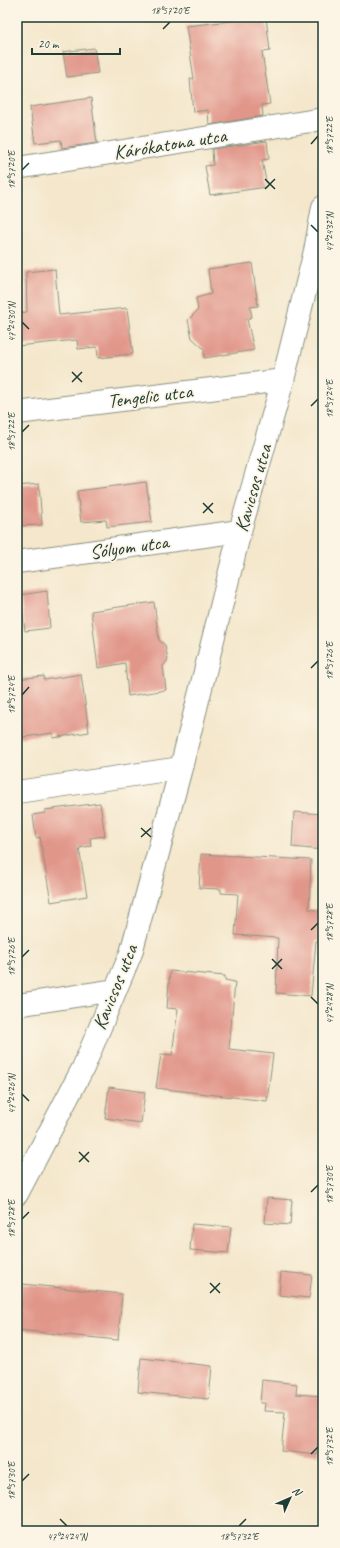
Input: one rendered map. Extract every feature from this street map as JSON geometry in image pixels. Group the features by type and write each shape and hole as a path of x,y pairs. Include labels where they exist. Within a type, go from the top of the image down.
{"street":[{"name":"Kárókatona utca","path":"17,168 323,119"},
{"name":"Kavicsos utca","path":"17,1194 83,1068 131,953 181,768 240,531 283,380 323,207"},
{"name":"Tengelic utca","path":"17,413 283,380"},
{"name":"Sólyom utca","path":"17,562 240,531"},
{"path":"17,792 181,768"},
{"path":"17,1005 115,990"}],"building":[{"path":"266,17 270,51 262,52 270,104 262,105 263,116 209,125 208,110 193,112 190,79 194,79 186,26"},
{"path":"94,48 98,73 67,77 63,52"},
{"path":"91,98 97,143 62,148 61,140 35,143 30,107"},
{"path":"267,141 269,159 262,160 267,187 210,195 205,166 213,165 212,149"},
{"path":"252,263 258,306 250,307 252,317 247,319 254,350 204,358 204,349 192,338 188,320 198,310 196,298 211,294 208,269"},
{"path":"55,269 59,315 127,308 133,354 98,358 97,347 78,349 77,340 17,346 17,313 27,312 26,272"},
{"path":"146,482 152,522 107,527 106,520 81,522 77,491"},
{"path":"39,484 42,525 17,526 17,486"},
{"path":"47,591 50,628 25,631 20,595"},
{"path":"154,602 159,640 165,645 168,660 163,666 166,690 128,696 125,663 98,668 91,611"},
{"path":"81,674 89,732 53,738 53,733 17,738 17,679 44,676 44,680"},
{"path":"100,803 105,836 90,838 91,846 79,848 87,896 51,902 40,837 36,838 33,815 45,813 45,810"},
{"path":"294,812 323,814 323,850 292,847"},
{"path":"201,854 311,860 309,909 323,911 323,917 321,941 316,941 311,996 276,993 278,938 235,935 238,894 221,893 221,889 199,888"},
{"path":"170,971 225,976 225,980 235,982 229,1049 273,1054 267,1101 156,1088 161,1054 172,1055 178,1009 167,1008"},
{"path":"109,1087 145,1092 141,1123 105,1118"},
{"path":"267,1198 292,1200 290,1225 265,1223"},
{"path":"192,1224 231,1227 228,1253 190,1250"},
{"path":"281,1272 312,1275 309,1298 279,1295"},
{"path":"22,1284 122,1294 118,1340 17,1330 17,1296 20,1297"},
{"path":"141,1358 212,1366 209,1399 138,1392"},
{"path":"262,1380 297,1384 296,1394 323,1396 317,1455 281,1451 285,1412 264,1411 265,1403 260,1403"}]}
